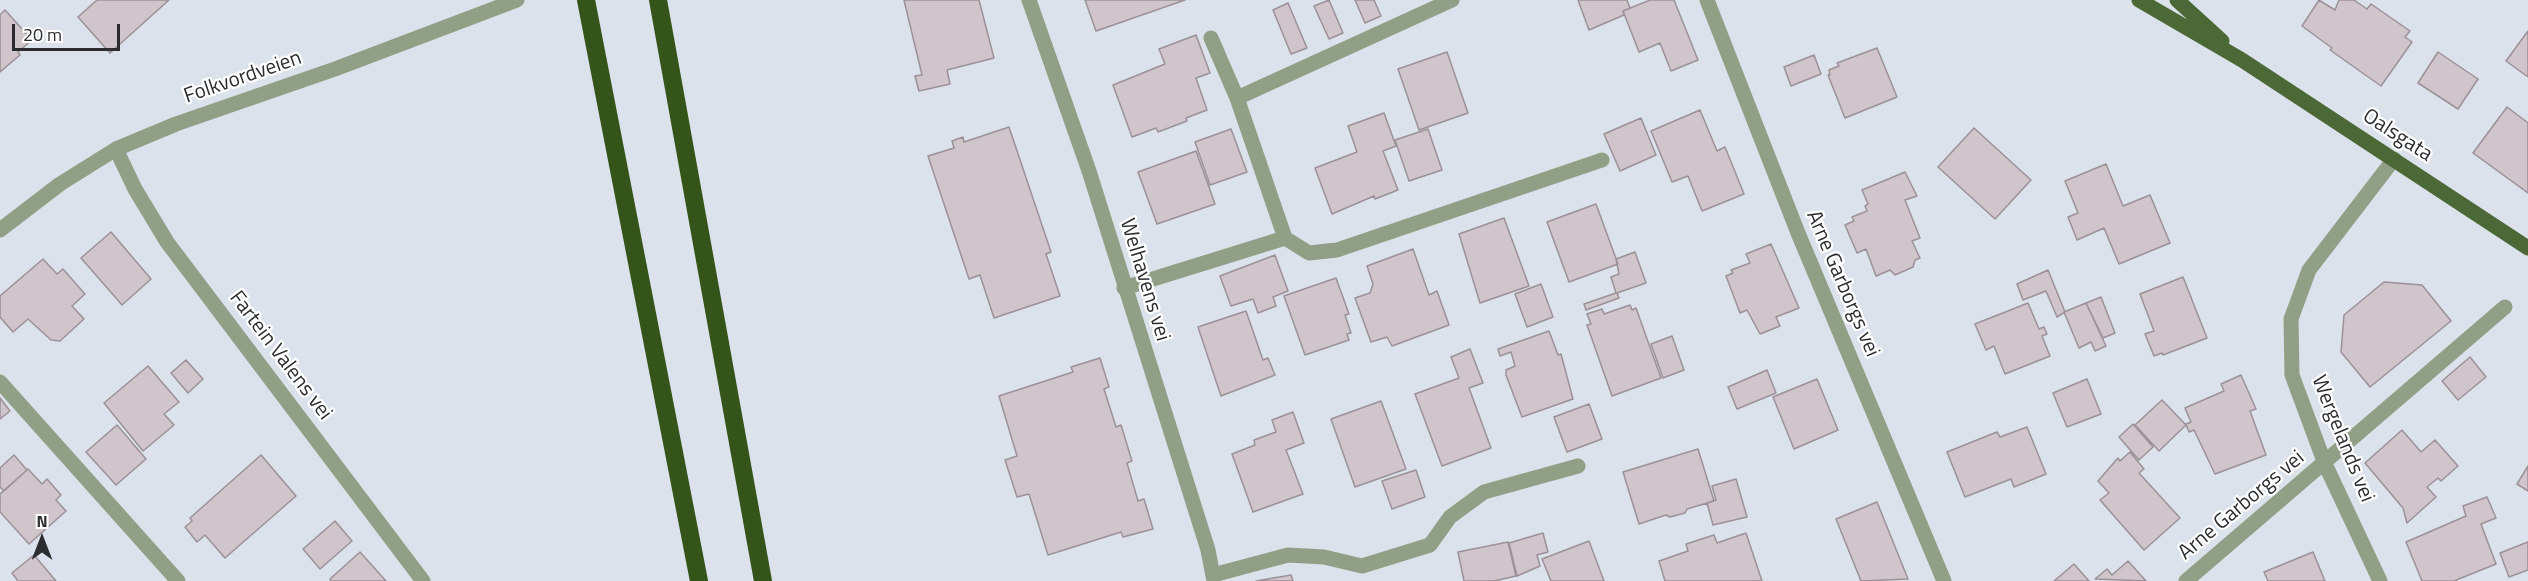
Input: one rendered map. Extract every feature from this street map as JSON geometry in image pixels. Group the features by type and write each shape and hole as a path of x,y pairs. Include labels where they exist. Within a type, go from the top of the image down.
{"highway":[{"path":"586,0 699,581"},
{"path":"658,0 763,581"}],"main road":[{"name":"Oalsgata","path":"2139,0 2242,60 2528,248"},
{"name":"Oalsgata","path":"2177,0 2242,60"}],"street":[{"name":"Folkvordveien","path":"0,231 60,184 116,149 176,124 335,69 517,0"},
{"name":"Welhavens vei","path":"1029,0 1089,171 1208,550 1213,578 1288,555 1324,557 1362,566 1430,545 1450,517 1484,492 1578,466"},
{"path":"1237,98 1452,0"},
{"name":"Arne Garborgs vei","path":"1707,0 1798,233 1944,581"},
{"path":"1211,38 1237,98 1285,238 1309,253 1337,250 1602,160"},
{"name":"Fartein Valens vei","path":"116,149 135,189 166,242 423,581"},
{"name":"Wergelands vei","path":"2380,581 2325,464 2292,375 2291,320 2309,270 2394,159"},
{"path":"1124,288 1285,238"},
{"name":"Arne Garborgs vei","path":"2186,581 2325,464 2505,307"},
{"path":"0,382 178,581"}],"building":[{"path":"97,0 169,0 110,53 78,17"},
{"path":"904,0 979,0 994,58 947,70 950,84 919,91 915,76 922,75"},
{"path":"1085,0 1185,0 1096,31"},
{"path":"1329,0 1343,33 1329,39 1314,6"},
{"path":"1355,0 1374,0 1381,16 1365,23"},
{"path":"1578,0 1627,0 1630,8 1623,11 1624,15 1589,30"},
{"path":"1650,0 1674,0 1698,60 1671,71 1660,43 1639,52 1623,11"},
{"path":"2319,0 2335,10 2339,0 2354,0 2367,9 2371,4 2410,31 2405,37 2412,42 2381,86 2330,50 2332,48 2302,26"},
{"path":"1288,3 1307,48 1291,54 1273,10"},
{"path":"5,10 32,40 18,52 20,55 0,72 0,15"},
{"path":"2528,31 2528,77 2506,61"},
{"path":"1196,35 1210,73 1196,78 1207,110 1186,118 1187,121 1158,132 1156,128 1132,137 1113,85 1165,64 1159,49"},
{"path":"1877,48 1897,97 1845,118 1828,75 1830,75 1829,70 1839,66 1837,63"},
{"path":"1447,52 1468,113 1419,130 1398,69"},
{"path":"2438,52 2478,79 2458,109 2418,83"},
{"path":"1814,55 1821,74 1791,86 1784,67"},
{"path":"2507,107 2528,123 2528,193 2473,153"},
{"path":"1700,110 1717,151 1725,147 1744,194 1702,211 1688,176 1672,182 1651,131"},
{"path":"1384,113 1396,146 1383,151 1398,190 1375,199 1374,196 1332,214 1315,168 1357,152 1348,126"},
{"path":"1641,118 1656,155 1620,171 1604,134"},
{"path":"1009,127 1051,252 1046,254 1060,296 994,318 980,275 969,279 928,156 954,148 952,141 963,137 964,142"},
{"path":"1974,128 2031,180 1995,219 1938,167"},
{"path":"1231,129 1247,172 1210,185 1195,142"},
{"path":"1428,129 1442,170 1409,181 1395,140"},
{"path":"1196,151 1215,204 1157,224 1138,172"},
{"path":"2106,164 2123,206 2150,195 2170,243 2119,264 2104,228 2077,240 2068,217 2078,213 2065,181"},
{"path":"1905,172 1917,196 1905,200 1920,238 1912,241 1920,258 1915,260 1913,267 1895,275 1890,270 1876,276 1866,249 1857,253 1845,225 1854,221 1852,217 1867,211 1865,206 1868,204 1862,190"},
{"path":"1596,204 1618,264 1569,282 1547,222"},
{"path":"1504,218 1529,286 1480,303 1459,234"},
{"path":"111,232 151,279 122,305 81,258"},
{"path":"1771,244 1799,308 1776,317 1780,326 1760,334 1747,310 1740,313 1726,276 1733,273 1731,270 1750,263 1746,254"},
{"path":"1413,249 1429,295 1437,291 1449,325 1392,346 1387,337 1371,342 1355,298 1370,293 1373,284 1367,266"},
{"path":"1635,252 1646,283 1617,293 1619,298 1586,310 1584,304 1616,293 1611,277 1619,274 1616,259"},
{"path":"1275,255 1288,291 1273,297 1276,306 1258,313 1253,299 1231,306 1220,276"},
{"path":"43,259 57,274 63,269 85,294 72,306 84,319 60,341 51,340 28,319 13,332 0,317 0,296"},
{"path":"2048,270 2065,312 2057,317 2046,291 2023,300 2017,284"},
{"path":"2183,277 2207,338 2163,355 2162,353 2154,356 2145,334 2154,331 2140,294"},
{"path":"1336,278 1349,314 1345,315 1351,333 1347,334 1349,340 1305,355 1284,296"},
{"path":"2384,282 2422,285 2451,321 2370,387 2341,352 2344,315"},
{"path":"1541,284 1553,317 1527,327 1515,294"},
{"path":"2101,297 2115,333 2103,338 2086,303"},
{"path":"2028,303 2039,329 2044,327 2047,334 2042,336 2050,356 2005,374 1994,346 1986,350 1975,324"},
{"path":"2086,303 2106,346 2095,351 2091,342 2079,348 2064,312"},
{"path":"1630,305 1632,310 1636,308 1661,378 1612,396 1587,325 1591,324 1587,314 1602,309 1604,314"},
{"path":"1246,311 1263,360 1268,358 1275,375 1221,396 1198,327"},
{"path":"1549,331 1558,355 1561,354 1573,399 1522,417 1506,375 1506,370 1515,366 1511,352 1500,356 1498,349"},
{"path":"1672,336 1684,370 1663,378 1651,344"},
{"path":"1470,349 1483,383 1469,388 1491,448 1442,466 1415,394 1459,378 1451,357"},
{"path":"2470,357 2486,377 2458,400 2442,381"},
{"path":"1100,358 1109,387 1104,389 1116,427 1121,425 1132,461 1127,463 1138,501 1144,499 1153,529 1123,537 1121,532 1048,555 1029,494 1017,497 1005,460 1017,456 999,396 1073,372 1071,367"},
{"path":"186,360 203,379 188,393 171,373"},
{"path":"148,366 179,402 164,414 174,425 143,451 104,403"},
{"path":"1767,370 1776,393 1737,409 1728,387"},
{"path":"2241,375 2256,409 2250,411 2266,455 2215,474 2194,430 2189,432 2186,424 2191,422 2185,408 2224,391 2221,384"},
{"path":"1817,379 1838,430 1794,449 1773,397"},
{"path":"2087,379 2101,414 2067,427 2053,393"},
{"path":"0,398 10,411 0,419"},
{"path":"2162,400 2186,425 2159,451 2135,425"},
{"path":"1381,401 1406,469 1355,487 1331,419"},
{"path":"1589,404 1602,439 1567,452 1554,417"},
{"path":"1293,412 1304,443 1286,450 1303,494 1253,512 1232,454 1255,445 1254,440 1276,432 1272,420"},
{"path":"2133,424 2153,447 2139,460 2119,437"},
{"path":"117,425 146,459 116,485 86,452"},
{"path":"2027,427 2046,474 2014,487 2011,479 1965,497 1947,452 1997,432 2000,437"},
{"path":"2402,430 2421,452 2435,440 2458,466 2441,481 2438,478 2427,487 2436,497 2407,523 2403,508 2365,463"},
{"path":"1698,449 1714,501 1687,509 1685,513 1670,517 1666,515 1639,524 1623,472"},
{"path":"2130,452 2144,469 2139,473 2180,518 2144,550 2100,500 2109,493 2098,481 2118,458 2120,461"},
{"path":"14,455 27,470 4,491 0,487 0,468"},
{"path":"261,455 296,496 225,558 205,535 197,542 185,527 192,521 190,518"},
{"path":"2528,466 2528,491 2517,484"},
{"path":"28,469 42,484 47,479 61,495 56,500 66,511 29,544 0,512 0,494"},
{"path":"1416,470 1425,497 1392,509 1382,481"},
{"path":"1736,479 1747,517 1713,525 1707,503 1716,500 1712,486"},
{"path":"2487,497 2496,518 2481,524 2496,564 2454,581 2422,581 2406,542 2466,516 2463,506"},
{"path":"1877,502 1908,579 1861,581 1836,519"},
{"path":"335,521 352,541 320,569 303,549"},
{"path":"1543,533 1548,552 1537,555 1540,566 1517,576 1509,543"},
{"path":"1746,533 1762,581 1665,581 1659,561 1688,551 1686,544 1714,535 1717,543"},
{"path":"1589,541 1604,581 1551,581 1542,559"},
{"path":"1508,542 1516,576 1494,581 1464,581 1458,552"},
{"path":"2528,542 2528,570 2509,577 2500,553"},
{"path":"360,552 386,581 331,581 330,579"},
{"path":"2313,552 2325,581 2268,581 2264,572"},
{"path":"34,555 56,581 18,581 12,573"},
{"path":"2128,561 2146,581 2095,579 2107,569 2112,575"},
{"path":"2074,564 2089,581 2054,581"},
{"path":"1291,575 1293,581 1256,581"}]}
